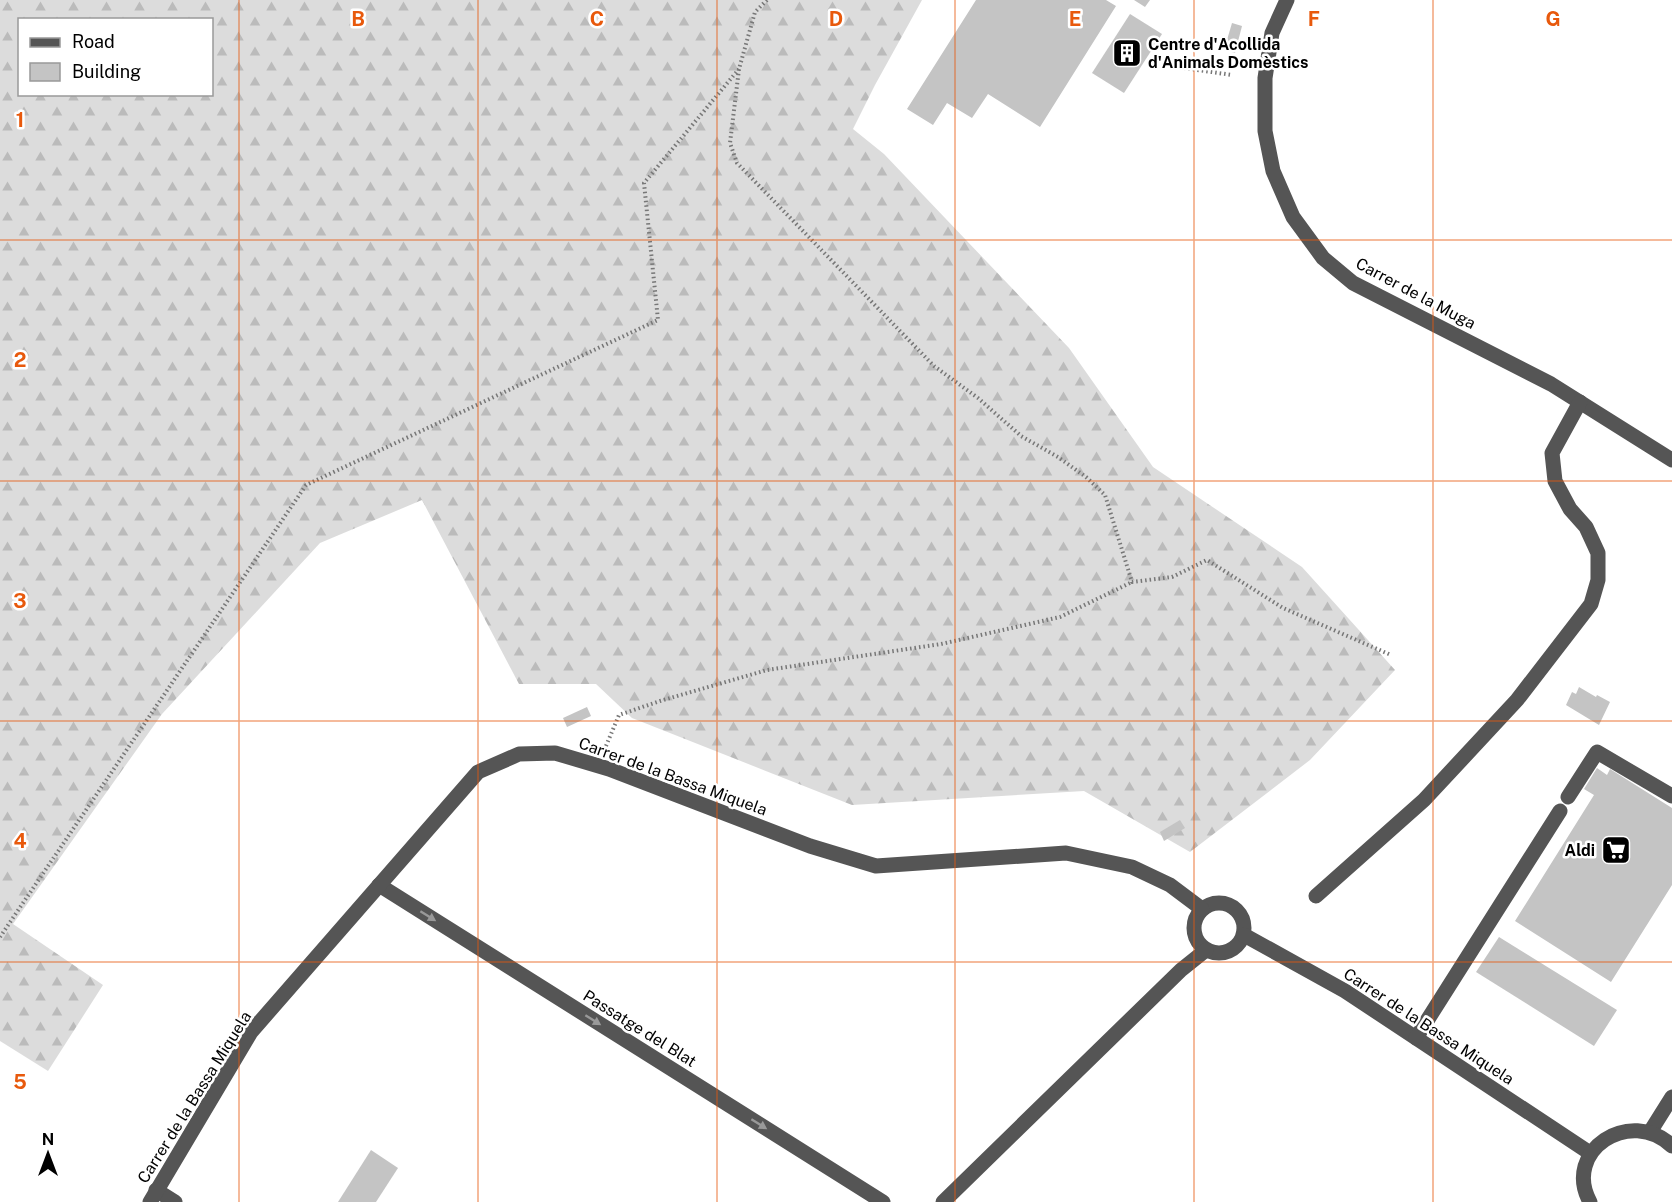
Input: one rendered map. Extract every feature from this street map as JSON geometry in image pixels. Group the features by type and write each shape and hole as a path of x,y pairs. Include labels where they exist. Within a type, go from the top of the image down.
{"street":[{"name":"Carrer de la Muga","path":"1287,0 1272,33 1265,78 1265,130 1273,171 1293,217 1323,258 1353,283 1551,384 1672,459"},
{"path":"1316,896 1424,800 1517,700 1591,604 1598,580 1598,553 1586,527 1570,508 1556,481 1552,453 1580,402"},
{"path":"1569,796 1597,752 1672,796"},
{"name":"Carrer de la Bassa Miquela","path":"153,1196 251,1032 478,772 519,754 555,753 597,766 810,846 876,866 1066,854 1132,867 1170,885 1202,909"},
{"path":"1416,1038 1560,811"},
{"name":"Passatge del Blat","path":"379,885 883,1202"},
{"path":"1218,903 1230,905 1242,918 1244,935 1238,945 1229,952 1217,954 1206,950 1198,942 1194,930 1196,919 1202,909 1207,906 1218,903"},
{"name":"Carrer de la Bassa Miquela","path":"1244,935 1345,991 1590,1153"},
{"path":"943,1202 1181,970 1206,950"},
{"path":"1650,1132 1672,1097"},
{"path":"1590,1202 1585,1182 1585,1168 1590,1153 1600,1143 1629,1130 1650,1132 1663,1138 1672,1146"},
{"path":"153,1196 175,1202"}],"path":[{"path":"767,0 755,12 739,69 730,143 737,163 934,366 978,398 1021,436 1058,457 1086,477 1105,495 1132,582"},
{"path":"1184,68 1232,75"},
{"path":"0,937 306,485 658,320 644,183 739,69"},
{"path":"597,766 619,715 660,701 767,670 942,644 1060,617 1132,582 1172,577 1206,560 1283,608 1391,655"}],"green space":[{"path":"0,0 922,0 853,129 884,154 1069,348 1153,467 1302,567 1395,670 1310,760 1190,852 1084,791 852,805 632,718 596,684 519,684 422,500 320,543 162,714 13,924 103,985 48,1071 0,1041"}],"building":[{"path":"976,0 1106,0 1116,6 1040,127 988,94 972,118 947,103 933,125 907,109"},
{"path":"1134,0 1150,0 1145,7"},
{"name":"Centre d'Acollida d'Animals Domèstics","path":"1130,14 1162,34 1124,93 1092,73"},
{"path":"1232,23 1242,26 1235,53 1224,50"},
{"path":"1579,687 1610,702 1599,725 1566,705 1572,692 1576,694"},
{"path":"587,707 591,716 567,727 563,718"},
{"name":"Aldi","path":"1597,768 1607,775 1610,769 1672,808 1672,885 1611,982 1515,921 1594,795 1584,789"},
{"path":"1180,820 1185,828 1164,841 1160,832"},
{"path":"1499,937 1617,1010 1594,1046 1476,972"},
{"path":"371,1150 398,1168 376,1202 338,1202"}],"place":[{"name":"Centre d'Acollida d'Animals Domèstics","path":"1127,53"},
{"name":"Aldi","path":"1616,850"}]}
